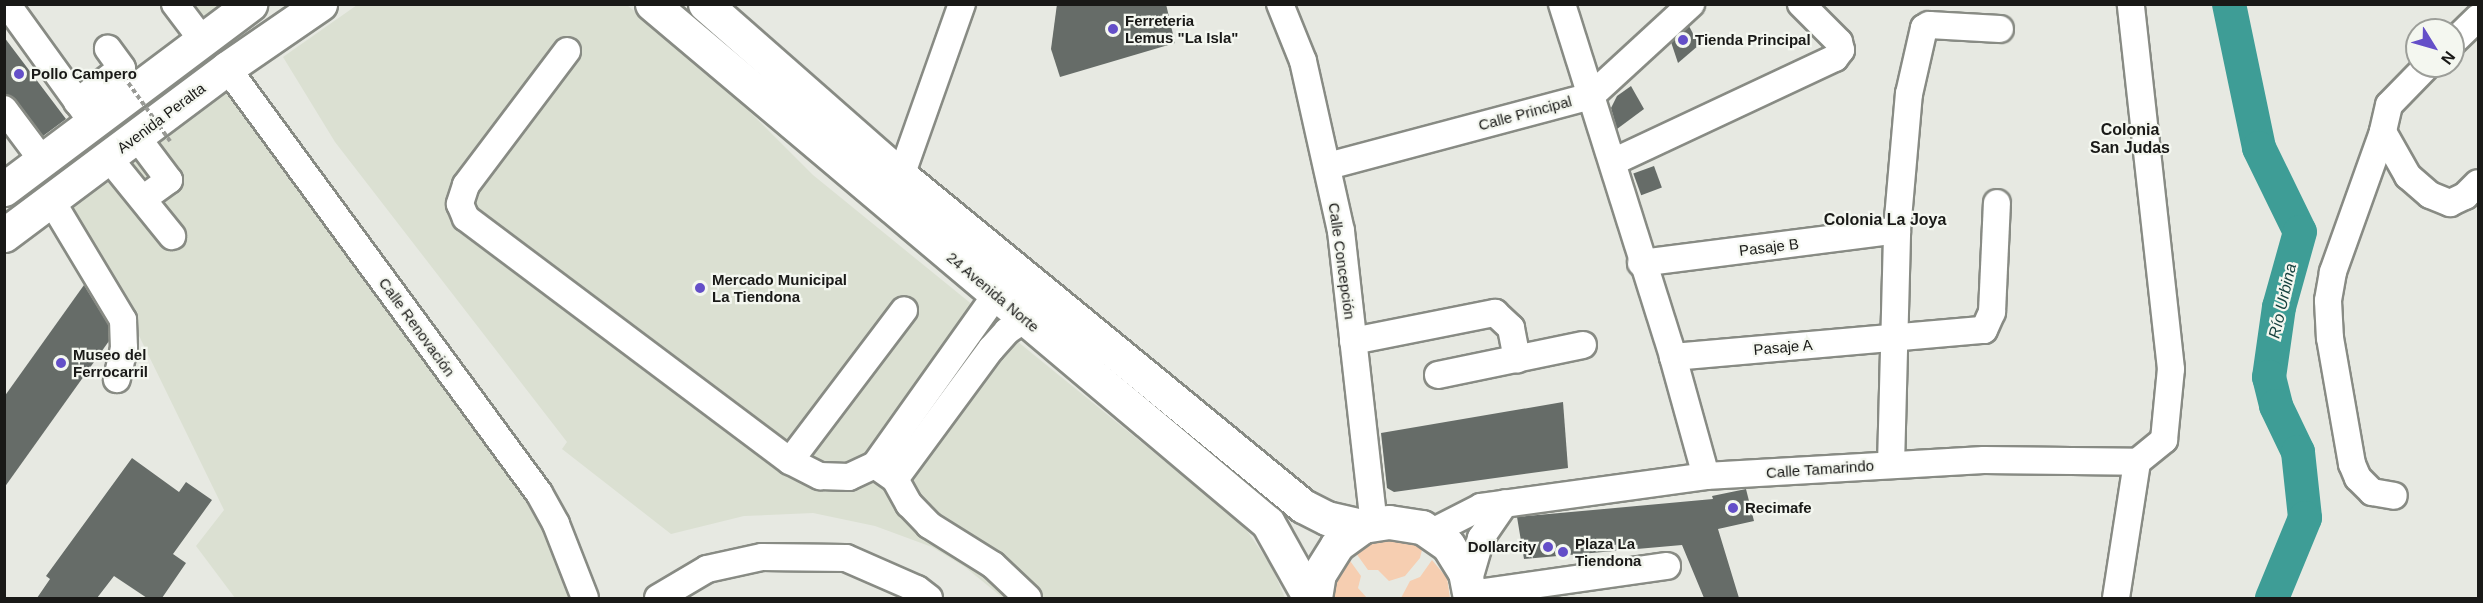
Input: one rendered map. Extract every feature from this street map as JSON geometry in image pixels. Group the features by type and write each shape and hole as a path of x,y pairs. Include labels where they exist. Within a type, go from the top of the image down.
{"main road":[{"name":"Avenida Peralta","path":"4,235 136,136 215,55 250,4"},
{"path":"215,55 272,4"},
{"path":"4,210 215,55 296,4"},
{"name":"Avenida Peralta","path":"4,189 42,160 85,112 215,55 320,4"},
{"name":"24 Avenida Norte","path":"652,4 1268,523 1310,598"},
{"name":"24 Avenida Norte","path":"712,7 901,176 1303,506 1327,518 1368,525 1400,522 1432,532"},
{"path":"1315,598 1319,574 1330,553 1368,525"},
{"path":"1432,532 1455,554 1469,592"}],"street":[{"name":"Calle Renovación","path":"175,4 538,493 556,524 585,598"},
{"path":"901,176 962,4"},
{"name":"Calle Concepción","path":"1280,4 1303,61 1341,231 1353,341 1368,525"},
{"path":"1562,4 1613,162 1641,263 1673,357 1706,476"},
{"name":"Calle Principal","path":"1328,166 1591,96 1691,4"},
{"path":"1613,162 1835,58 1841,50 1839,42 1801,4"},
{"path":"2116,598 2137,462 2164,440 2171,369 2131,4"},
{"path":"13,11 85,112 122,68 108,49"},
{"path":"2465,30 2478,18"},
{"path":"1891,465 1897,230 1909,94 1924,28 1936,25 2000,29"},
{"path":"567,51 466,185 460,204 466,218 790,461 820,476 849,477 885,472 1007,331 1026,318"},
{"path":"2394,496 2372,492 2358,478 2352,464 2330,338 2328,301 2333,272 2383,132 2389,105 2415,78"},
{"path":"4,110 42,160"},
{"path":"2383,132 2408,176 2430,195 2450,203 2465,196 2478,183"},
{"path":"136,136 169,180 144,198"},
{"path":"108,157 144,198 172,236"},
{"path":"51,200 123,320 124,348 117,379"},
{"name":"Pasaje A","path":"1673,357 1893,336 1984,330 1992,312 1997,203"},
{"name":"Pasaje B","path":"1641,263 1897,230"},
{"path":"885,472 996,295"},
{"path":"790,461 904,310"},
{"path":"1353,341 1495,313 1511,328 1517,358"},
{"path":"1438,375 1583,345"},
{"name":"Calle Tamarindo","path":"1432,532 1481,507 1706,476 1984,459 2137,462"},
{"path":"885,472 909,504 929,525 993,565 1028,598"},
{"path":"1505,503 1481,538 1469,592 1667,566"},
{"path":"658,598 707,569 762,557 846,558 930,598"}],"path":[{"path":"124,77 170,141"}],"shaded area":[{"path":"192,5 221,5 206,17"},
{"name":"Mercado Municipal La Tiendona","path":"357,5 627,5 712,74 813,175 1243,525 1272,567 1285,598 1003,598 965,567 932,547 875,526 813,513 744,516 671,534 562,449 567,442 335,142 283,57"},
{"path":"225,85 546,528 572,598 235,598 196,546 224,510 124,305 69,206"},
{"path":"1378,539 1402,539 1418,544 1422,550 1420,558 1405,576 1389,581 1378,570 1368,570 1353,549"},
{"path":"1348,558 1361,576 1358,588 1367,598 1326,598 1327,592"},
{"path":"1432,560 1447,578 1450,598 1401,598 1410,581 1420,577"}],"building":[{"name":"Ferreteria Lemus \"La Isla\"","path":"1057,4 1166,4 1175,43 1060,77 1051,49"},
{"name":"Tienda Principal","path":"1689,26 1699,45 1678,63 1671,42"},
{"name":"Pollo Campero","path":"4,37 66,119 43,136 16,100 4,94"},
{"path":"1631,86 1644,109 1617,129 1611,108 1617,96"},
{"path":"1654,166 1662,188 1641,195 1633,174"},
{"name":"Museo del Ferrocarril","path":"84,285 108,324 109,341 4,488 4,397"},
{"path":"1563,402 1568,468 1394,492 1387,488 1381,433"},
{"path":"132,458 179,492 186,482 212,500 173,554 186,563 162,598 147,598 114,576 97,598 37,598 50,579 46,576"},
{"name":"Plaza La Tiendona","path":"1746,489 1754,521 1718,529 1739,598 1704,598 1682,545 1524,559 1517,517 1713,499 1712,496"}],"waterway":[{"name":"Río Urbina","path":"2229,4 2259,148 2300,232 2279,307 2269,377 2276,406 2298,452 2305,518 2272,598"}],"place":[{"name":"Ferreteria Lemus \"La Isla\"","path":"1113,29"},
{"name":"Tienda Principal","path":"1683,40"},
{"name":"Pollo Campero","path":"19,74"},
{"name":"Mercado Municipal La Tiendona","path":"700,288"},
{"name":"Museo del Ferrocarril","path":"61,363"},
{"name":"Recimafe","path":"1733,508"},
{"name":"Dollarcity","path":"1548,547"},
{"name":"Plaza La Tiendona","path":"1563,552"}],"district":[{"name":"Colonia San Judas","path":"2130,139"},
{"name":"Colonia La Joya","path":"1885,220"}]}
